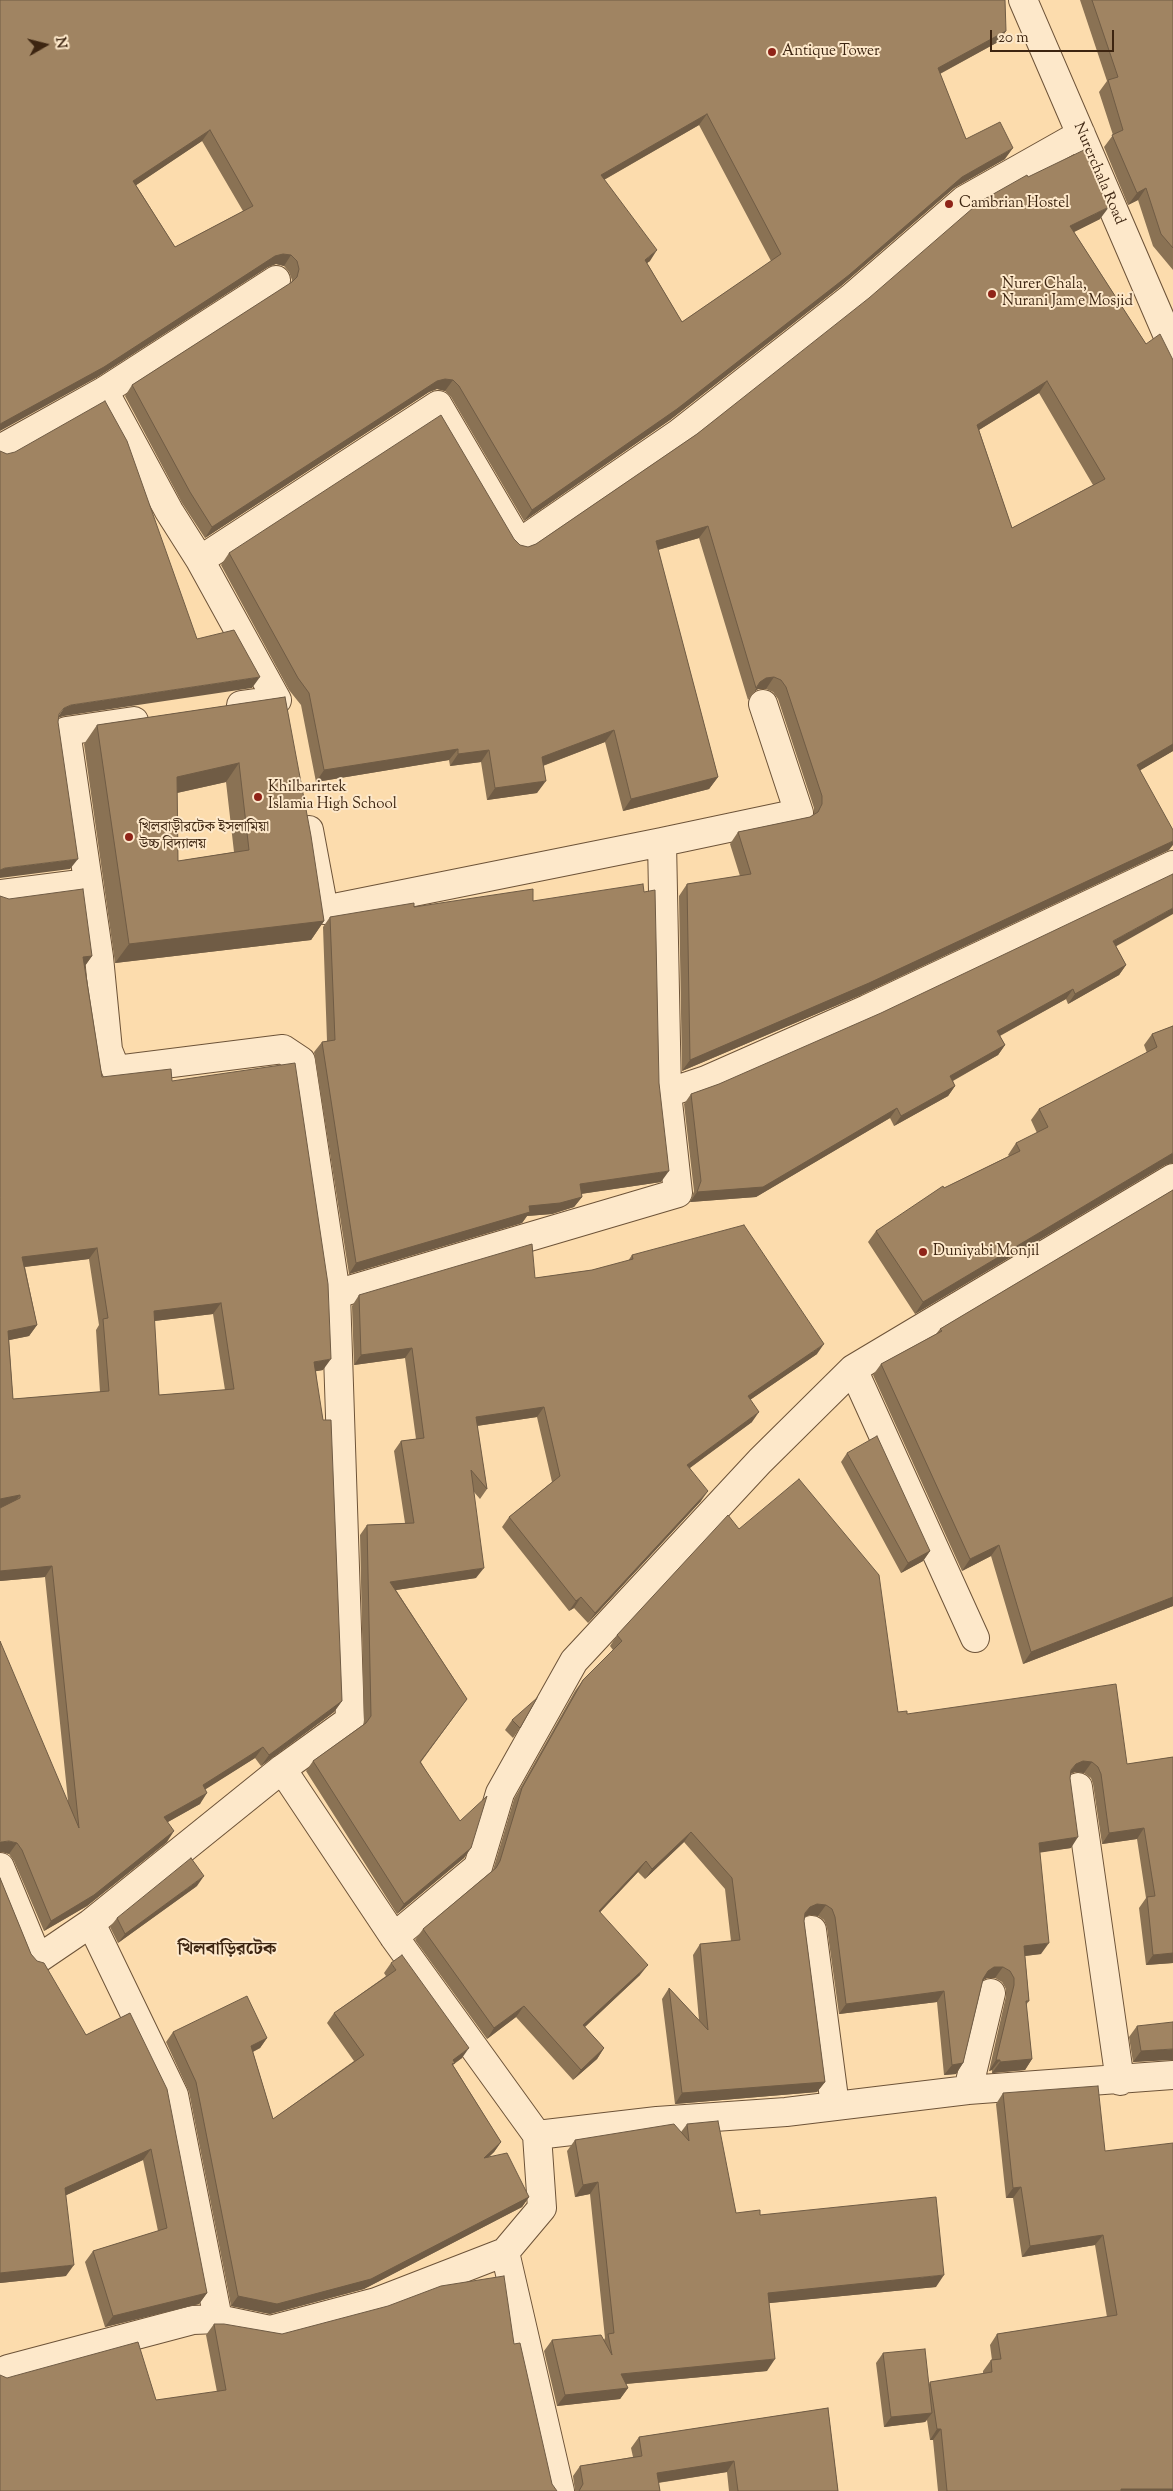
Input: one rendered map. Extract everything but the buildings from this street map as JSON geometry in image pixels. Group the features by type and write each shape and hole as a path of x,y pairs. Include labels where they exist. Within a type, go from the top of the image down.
{"street":[{"name":"Nurerchala Road","path":"1023,0 1171,341"},
{"path":"200,560 438,405 519,543 679,433 852,298 964,200 1081,134"},
{"path":"0,449 104,391 276,280"},
{"path":"104,391 169,511 200,560 283,709 220,708"},
{"path":"304,804 324,910 799,813 762,704"},
{"path":"0,1867 38,1959 91,1923 282,1769 350,1720 336,1294 301,1061 283,1049 116,1070 108,1050 88,883 66,731 162,717"},
{"path":"336,1294 678,1193 667,1093 662,842"},
{"path":"667,1093 706,1080 867,1009 1173,865"},
{"path":"0,894 88,883"},
{"path":"394,1938 478,1867 500,1793 574,1661 760,1461 853,1369 1173,1178"},
{"path":"853,1369 975,1638"},
{"path":"0,2373 8,2369 193,2320 218,2319 270,2330 376,2302 505,2252 542,2208 537,2135 394,1938 282,1769"},
{"path":"1078,1787 1120,2080"},
{"path":"91,1923 174,2095 218,2319"},
{"path":"812,1930 835,2106"},
{"path":"968,2090 991,1993"},
{"path":"537,2135 656,2121 835,2106 968,2090 1173,2075"},
{"path":"505,2252 560,2491"}],"place":[{"name":"Antique Tower","path":"772,52"},
{"name":"Cambrian Hostel","path":"949,204"},
{"name":"Nurer Chala, Nurani Jam e Mosjid","path":"992,294"},
{"name":"Khilbarirtek Islamia High School","path":"258,797"},
{"name":"খিলবাড়ীরটেক ইসলামিয়া উচ্চ বিদ্যালয়","path":"129,837"},
{"name":"Duniyabi Monjil","path":"923,1252"}],"district":[{"name":"খিলবাড়িরটেক","path":"227,1951"}]}
